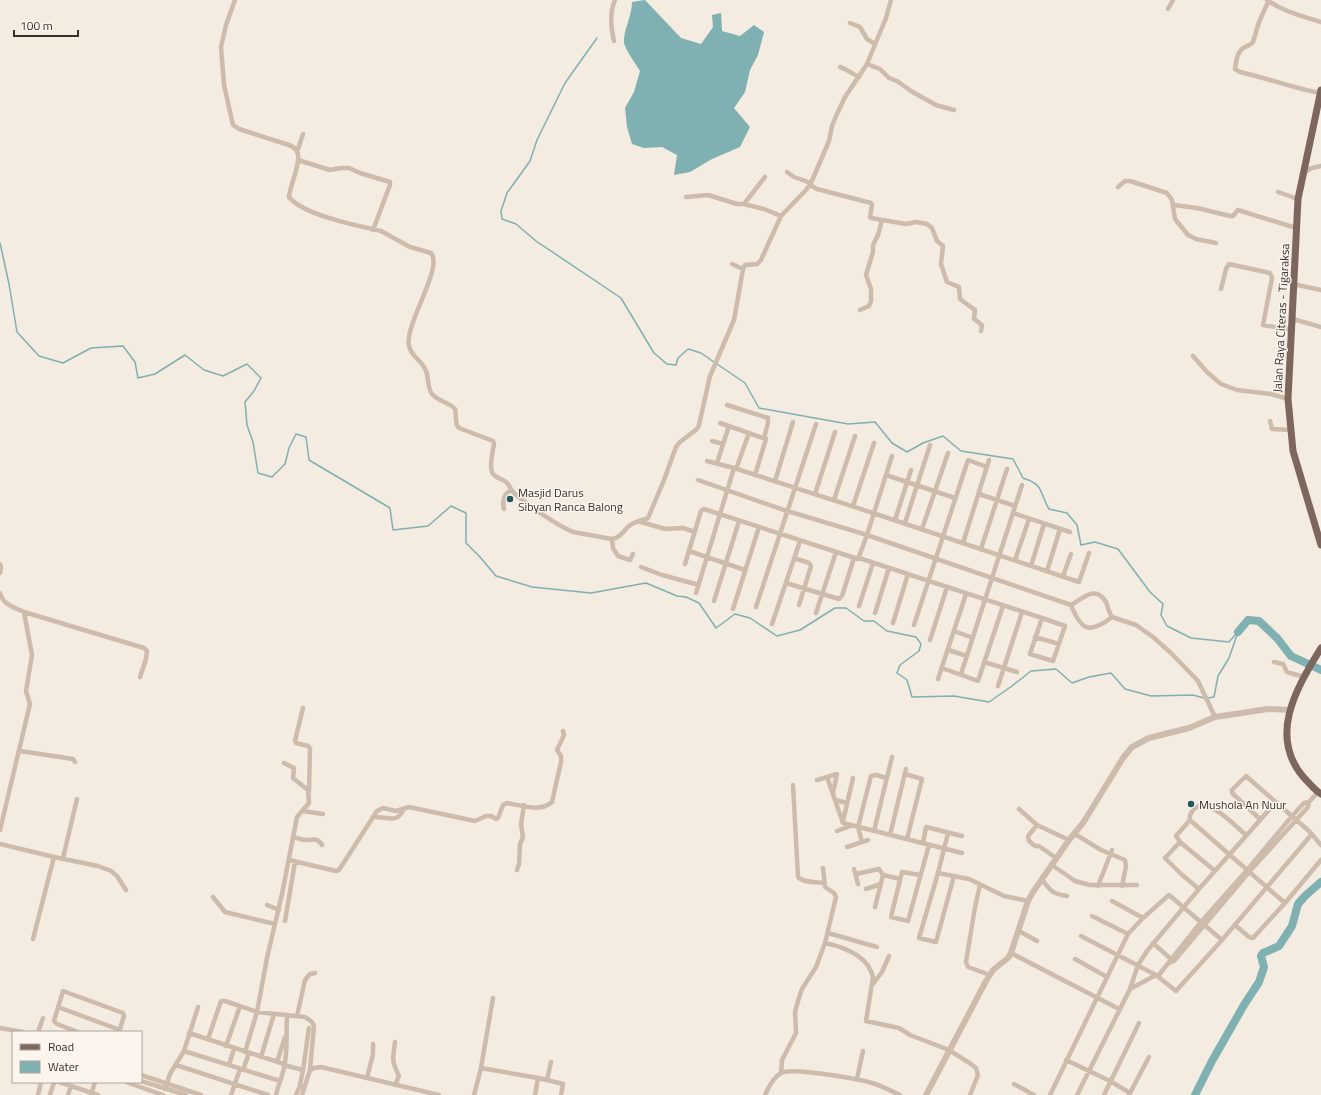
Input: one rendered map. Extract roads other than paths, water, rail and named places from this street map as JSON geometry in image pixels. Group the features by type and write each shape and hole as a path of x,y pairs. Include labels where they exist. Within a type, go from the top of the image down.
{"main road":[{"name":"Jalan Raya Citeras - Tigaraksa","path":"1321,91 1298,200 1298,229 1293,284 1293,319 1288,399 1293,451 1321,545"},
{"path":"1320,793 1297,769 1289,753 1286,737 1287,719 1290,710 1305,676 1321,648"}],"street":[{"path":"235,0 226,25 221,47 224,85 233,124 239,129 289,145 297,152"},
{"path":"614,41 611,27 613,5 615,0"},
{"path":"303,134 297,152 298,160 289,197 292,200 311,212 388,235 401,243 433,255 435,261 429,281 408,336 409,347 414,357 427,371 431,393 436,398 452,405 456,409 457,427 492,441 494,444 491,464 492,473 497,478 504,480 511,490 534,508 573,532 612,540 616,539 632,524 650,516 678,444 697,429 710,376 734,320 743,269 745,265 757,264 761,260 781,216 811,184 829,141 832,126 837,114 845,97 867,64 886,18 891,0"},
{"path":"1168,9 1174,0"},
{"path":"1321,22 1292,14 1268,0 1253,42 1240,50 1236,64 1236,69 1240,72 1271,81 1282,82 1295,88 1321,91"},
{"path":"850,23 860,27 867,39 875,44"},
{"path":"867,64 880,69 889,78 897,81 936,105 954,110"},
{"path":"840,67 859,77"},
{"path":"298,160 330,170 349,168 390,182 373,230"},
{"path":"1303,173 1312,168 1321,166"},
{"path":"787,172 794,177 811,184 817,189 871,203 871,218 906,224 922,223 932,228 937,241 944,246 941,264 946,282 958,287 960,299 975,310 974,319 982,325 981,331"},
{"path":"744,204 765,177"},
{"path":"1118,187 1125,181 1130,181 1167,194 1171,198 1174,205 1175,219 1188,235 1196,239 1216,243"},
{"path":"1278,192 1298,200"},
{"path":"686,197 708,195 737,204 744,204 764,209 781,216"},
{"path":"1174,205 1197,208 1230,216 1233,216 1238,210 1298,229"},
{"path":"860,310 869,306 871,301 871,289 866,275 873,252 873,245 878,235 882,220"},
{"path":"732,264 743,269"},
{"path":"1221,289 1226,269 1229,264 1270,273 1272,278 1263,325 1292,330"},
{"path":"1293,284 1321,290"},
{"path":"1293,319 1321,327"},
{"path":"1193,356 1207,372 1221,384 1237,390 1272,394 1288,399"},
{"path":"727,405 768,418 764,438 766,441 755,475"},
{"path":"1270,421 1272,429 1291,430"},
{"path":"774,482 793,422"},
{"path":"720,423 764,438"},
{"path":"756,607 816,424"},
{"path":"717,463 729,426"},
{"path":"696,593 721,515 727,490 748,432"},
{"path":"815,494 835,432"},
{"path":"834,500 855,436"},
{"path":"712,441 723,444"},
{"path":"853,506 874,443"},
{"path":"905,523 930,445"},
{"path":"922,529 948,453"},
{"path":"786,583 837,599 840,598 867,535 892,456"},
{"path":"914,626 968,460 987,467"},
{"path":"963,543 990,460"},
{"path":"707,461 853,506 1079,582 1089,553"},
{"path":"981,549 1007,469"},
{"path":"895,520 911,470"},
{"path":"886,475 955,498"},
{"path":"698,480 1071,604 1078,621 1083,626 1096,628 1112,617"},
{"path":"961,674 1022,485"},
{"path":"504,509 503,499 511,490"},
{"path":"979,494 1016,506"},
{"path":"684,564 702,510 706,510 890,568 966,594 1042,618 1064,626 1053,661 1030,654 1042,618"},
{"path":"1013,514 1070,532"},
{"path":"1015,560 1029,519"},
{"path":"638,521 665,529 682,528 694,532"},
{"path":"714,601 739,521"},
{"path":"1031,566 1044,524"},
{"path":"733,609 759,527"},
{"path":"1047,571 1060,529"},
{"path":"612,540 613,548 618,556 630,560 632,554"},
{"path":"772,624 800,540"},
{"path":"689,551 745,570"},
{"path":"816,613 836,552"},
{"path":"1063,576 1071,554"},
{"path":"794,558 809,563 812,566 799,605"},
{"path":"858,606 873,563"},
{"path":"0,564 0,573"},
{"path":"641,567 662,576 699,585"},
{"path":"875,613 890,568"},
{"path":"893,623 908,574"},
{"path":"930,640 947,587"},
{"path":"0,592 1,598 4,602 24,612 144,648 147,651 146,659 140,677"},
{"path":"938,679 966,594"},
{"path":"1071,604 1089,594 1095,594 1102,597 1112,617 1136,625 1153,637 1198,681 1216,717"},
{"path":"942,668 978,681 1003,606"},
{"path":"0,830 30,704 26,691 32,658 24,612"},
{"path":"998,686 1022,612"},
{"path":"954,631 973,638"},
{"path":"1036,637 1059,644"},
{"path":"948,650 967,656"},
{"path":"984,662 1017,672"},
{"path":"1274,662 1283,664 1287,672 1305,676"},
{"path":"231,1095 242,1069 257,1012 297,817 309,803 310,748 308,746 296,743 295,741 303,708"},
{"path":"926,1095 990,975 995,967 1008,958 1011,953 1028,901 1056,858 1075,834 1096,803 1106,784 1132,747 1149,738 1189,728 1216,717 1268,709 1290,710"},
{"path":"289,860 336,871 339,870 380,808 396,811 409,807 475,821 486,816 491,816 496,819 498,818 503,806 507,803 541,808 547,806 552,802 561,762 561,756 557,750 564,735 563,731"},
{"path":"20,751 70,758 75,762"},
{"path":"874,831 892,757"},
{"path":"284,763 294,768 293,778 296,782 307,789 309,793"},
{"path":"890,835 905,772 922,779 907,839"},
{"path":"817,780 837,774 833,793"},
{"path":"862,842 858,827 871,776 876,775 887,778"},
{"path":"1260,819 1231,791 1245,776 1247,776 1297,820 1321,844"},
{"path":"827,777 843,823 962,853"},
{"path":"842,821 853,778"},
{"path":"793,785 798,877 800,880 804,881 825,883"},
{"path":"1130,989 1157,976 1249,870 1292,816 1304,803 1309,802 1320,793"},
{"path":"63,858 77,800"},
{"path":"835,800 847,803"},
{"path":"1077,1095 1088,1070 1130,989 1138,965 1153,943 1276,802"},
{"path":"1249,870 1297,820 1308,807 1309,802"},
{"path":"517,870 519,864 520,844 523,837 521,824 524,805"},
{"path":"1215,872 1180,842 1176,836 1190,820 1190,815 1197,806 1209,806 1215,809 1246,835"},
{"path":"373,817 379,816 395,819 399,817 404,808"},
{"path":"1019,809 1037,825 1069,840"},
{"path":"303,811 322,814"},
{"path":"1190,820 1285,903"},
{"path":"1037,825 1028,836 1029,841 1056,858"},
{"path":"837,831 853,826"},
{"path":"922,843 926,827 962,836"},
{"path":"948,833 919,938 936,942 954,876"},
{"path":"1075,834 1126,861 1122,886"},
{"path":"1081,936 1157,976 1176,991 1235,925 1312,834"},
{"path":"293,837 304,840 315,839 322,845"},
{"path":"847,847 868,840"},
{"path":"1180,842 1165,858 1199,889"},
{"path":"0,844 98,866 111,871 117,876 126,890"},
{"path":"920,875 902,872 891,917 908,921 929,844"},
{"path":"1098,886 1111,852"},
{"path":"33,939 54,857"},
{"path":"1235,925 1249,937 1253,938 1321,860"},
{"path":"285,921 295,862"},
{"path":"1052,865 1075,881 1098,886 1137,885"},
{"path":"781,1073 782,1060 796,1033 795,1012 798,1001 802,989 816,967 825,943 836,897 834,893 827,889 823,868"},
{"path":"854,868 858,884"},
{"path":"856,874 879,869 884,875 900,879"},
{"path":"938,873 969,879 980,886 1004,896 1028,901"},
{"path":"876,907 884,875"},
{"path":"1042,879 1048,888 1054,893 1067,896"},
{"path":"866,889 881,884"},
{"path":"980,886 966,962 968,967 990,975"},
{"path":"1050,1095 1128,934 1168,895 1222,940"},
{"path":"213,897 225,912 275,924"},
{"path":"1112,901 1144,918"},
{"path":"268,905 279,910"},
{"path":"1092,916 1128,934"},
{"path":"1019,931 1037,941"},
{"path":"828,933 877,947"},
{"path":"825,943 847,949 868,965 871,970 873,977 866,1021 899,1028 910,1035 949,1050 971,1064 978,1072 970,1095"},
{"path":"1153,943 1171,961"},
{"path":"1011,953 1119,1009"},
{"path":"872,985 882,972 889,956"},
{"path":"1075,959 1107,977"},
{"path":"297,1016 305,980 310,974 315,973"},
{"path":"58,1007 119,1031 124,1016 123,1013 64,991 62,992 54,1021 55,1023 73,1031"},
{"path":"474,1095 481,1068 493,998"},
{"path":"208,1039 222,1001 257,1012 297,1016 309,1020 314,1026 310,1070 302,1087 296,1095"},
{"path":"226,1046 240,1006"},
{"path":"129,1083 161,1094 170,1074 184,1051 198,1007"},
{"path":"261,1057 274,1014"},
{"path":"277,1062 286,1034 288,1015"},
{"path":"38,1031 42,1018"},
{"path":"1104,1095 1139,1023"},
{"path":"0,1028 17,1031"},
{"path":"302,1095 309,1028"},
{"path":"189,1033 284,1065 304,1070"},
{"path":"276,1095 284,1065 287,1040 286,1034"},
{"path":"395,1042 393,1060 394,1069 399,1076 395,1085"},
{"path":"367,1078 374,1044"},
{"path":"229,1065 234,1048"},
{"path":"184,1051 280,1081"},
{"path":"857,1079 863,1051"},
{"path":"1066,1060 1110,1081 1130,1094 1149,1057"},
{"path":"547,1080 551,1062"},
{"path":"176,1065 268,1095"},
{"path":"310,1070 321,1067 439,1095"},
{"path":"481,1068 563,1084 561,1095"},
{"path":"765,1095 781,1073 790,1071 819,1073 857,1079 900,1095"},
{"path":"142,1075 186,1095"},
{"path":"535,1095 538,1078"},
{"path":"142,1081 200,1095"},
{"path":"38,1095 41,1083"},
{"path":"50,1095 54,1083"},
{"path":"63,1083 91,1094 98,1095"},
{"path":"91,1094 95,1083"},
{"path":"1014,1084 1034,1095"},
{"path":"68,1095 71,1086"}],"water":[{"path":"645,0 681,38 701,44 713,27 712,15 721,13 722,31 740,36 754,25 764,32 758,55 750,70 745,92 734,108 750,127 740,147 712,159 690,172 674,175 677,155 662,147 644,148 632,144 627,127 625,108 634,92 640,71 627,50 624,43 624,38 631,13 632,2"}],"waterway":[{"path":"597,38 565,83 537,140 530,161 507,193 501,211 502,219 516,224 536,241 621,298 654,353 667,364 676,365 678,358 688,349 701,353 714,362"},
{"path":"0,243 17,332 39,356 63,363 91,348 123,346 135,362 138,378 155,374 185,355 204,370 223,376 247,364 261,378 254,391 245,402 247,425 253,442 258,473 272,477 285,464 289,448 296,434 306,437 309,460 390,508 393,530 428,526 451,506 466,513 466,543 496,576 532,587 591,593 646,583 677,596 686,597 699,603 716,628 735,614 750,618 777,636 800,630 835,608 846,608 864,621 874,621 887,631 916,637 921,644 919,651 900,665 897,673 907,680 912,697 954,696 989,702 1031,671 1056,669 1072,683 1089,677 1111,673 1125,689 1151,696 1193,695 1204,698"},
{"path":"717,364 745,383 759,408 848,424 875,422 892,443 907,452 923,443 943,436 961,451 1013,459 1023,478 1038,487 1049,509 1067,513 1077,525 1081,545 1095,542 1118,549 1150,592 1163,604 1161,615 1167,626 1191,638 1229,642 1236,634"},
{"path":"1238,632 1248,620 1259,621 1277,638 1291,656 1321,670"},
{"path":"1208,698 1214,697 1218,676 1229,658 1238,632"},
{"path":"1195,1095 1212,1061 1259,982 1264,967 1261,956 1263,953 1279,946 1292,926 1298,904 1321,882"}],"place":[{"name":"Masjid Darus Sibyan Ranca Balong","path":"510,499"},
{"name":"Mushola An Nuur","path":"1191,804"}]}
